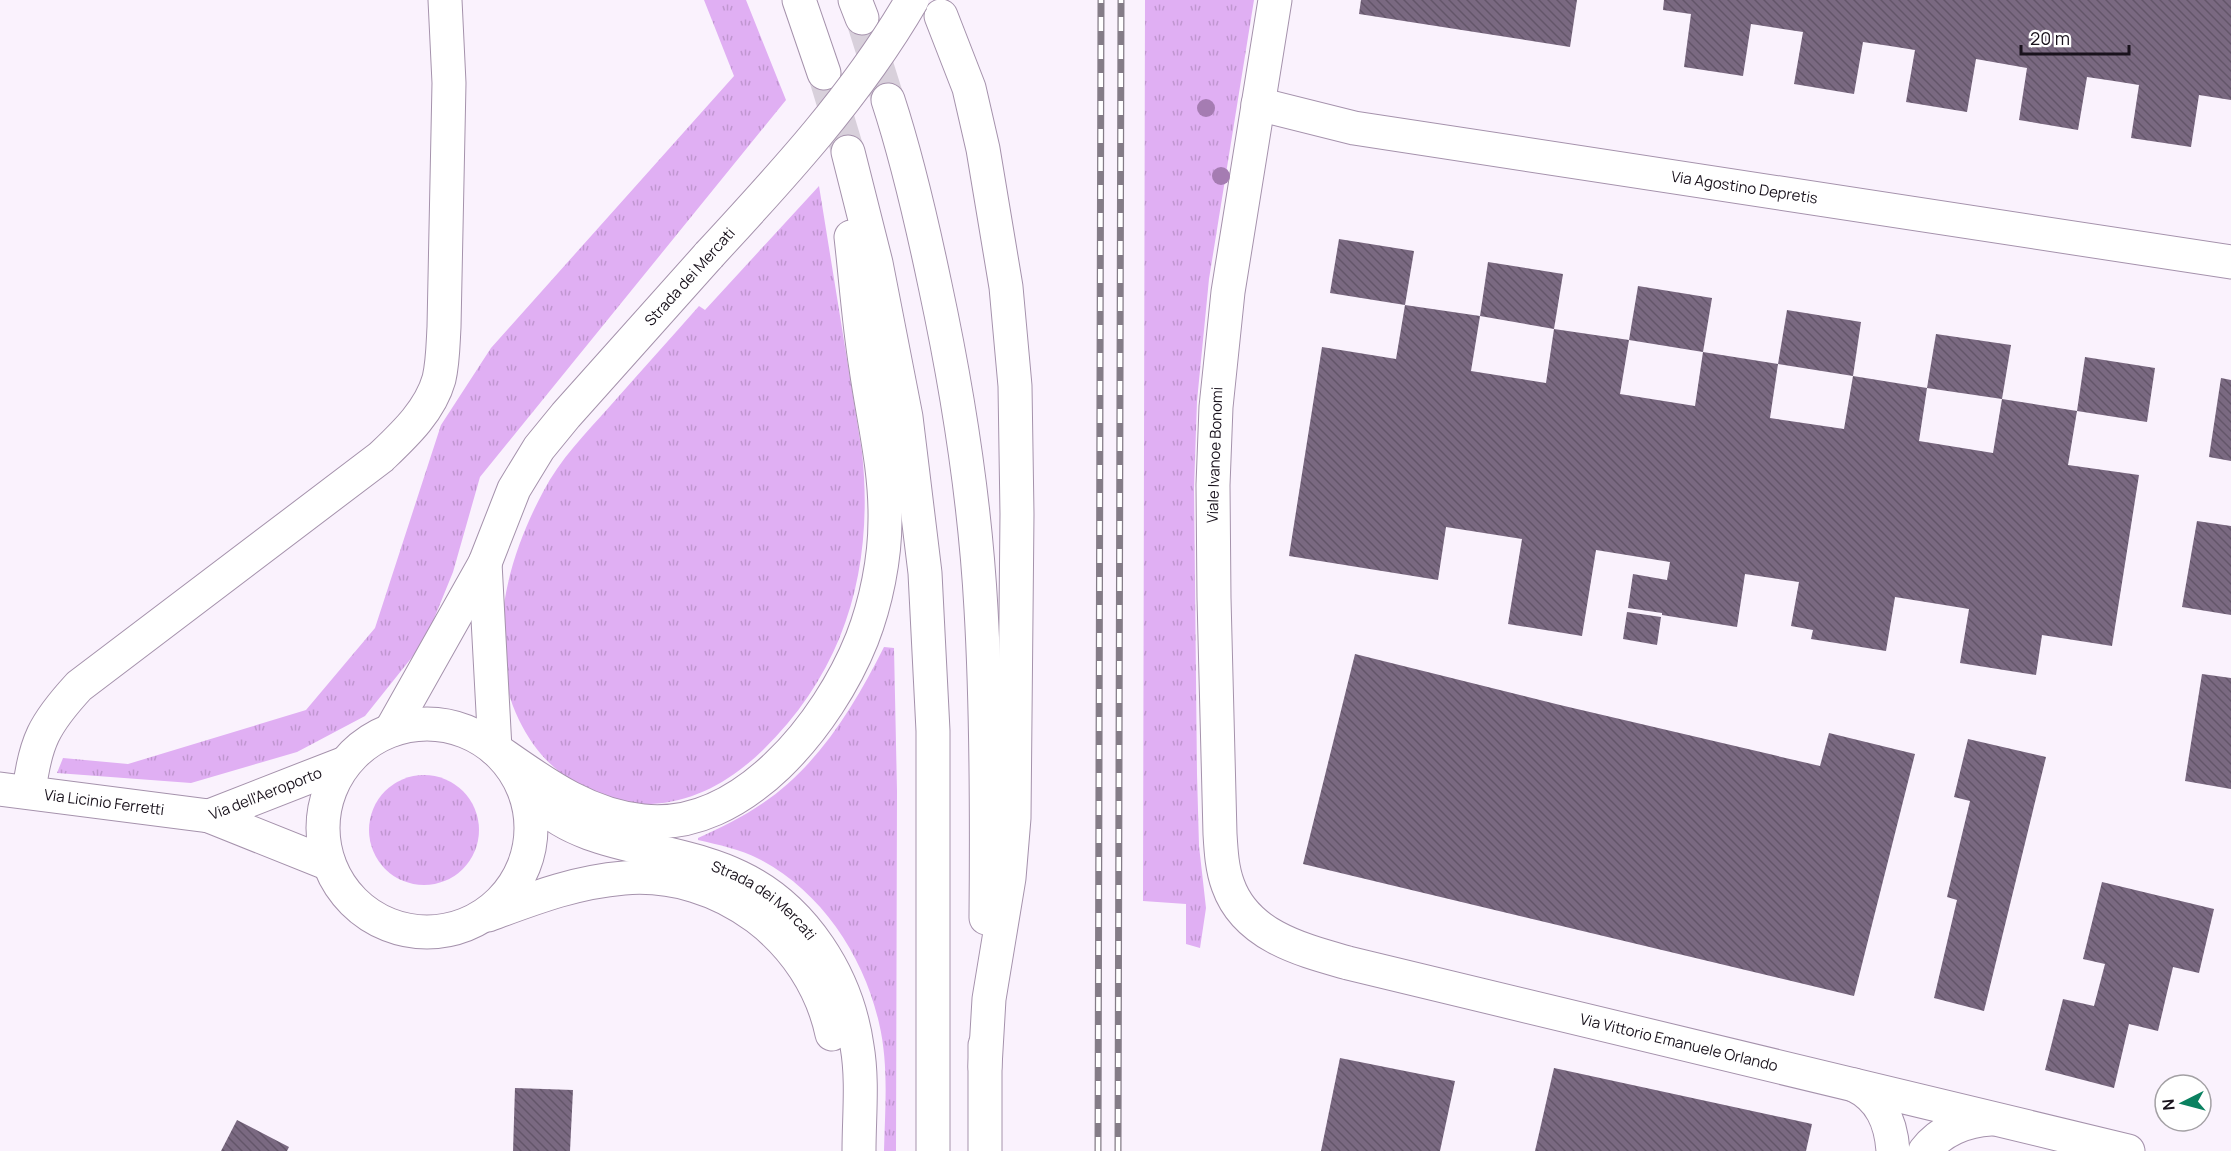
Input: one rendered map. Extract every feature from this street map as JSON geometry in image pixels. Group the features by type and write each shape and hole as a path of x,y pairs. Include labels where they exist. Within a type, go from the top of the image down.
{"main road":[{"path":"14,791 51,719 78,686 381,457 412,425 433,393 439,378 444,327 449,83 445,0"},
{"path":"799,0 824,73"},
{"name":"Strada dei Mercati","path":"391,730 485,563 514,489 539,448 845,101 881,51 912,0"},
{"name":"Viale Ivanoe Bonomi","path":"1242,910 1227,883 1220,834 1214,598 1214,446 1222,333 1275,0"},
{"path":"949,8 994,204 1006,287 1015,386 1017,463 1015,784 1012,845 989,999 985,1067"},
{"path":"888,100 912,181 944,326 965,453 978,571 987,769 985,1151"},
{"name":"Via Agostino Depretis","path":"1258,104 1354,128 2231,262"},
{"path":"495,749 557,792 593,809 613,816 644,822 675,821 716,808 752,787 769,773 799,743 841,684 869,619 880,565 885,521 883,478 864,357 849,221 848,152 876,263 903,398 925,573 933,740 933,1151"},
{"name":"Strada dei Mercati","path":"485,563 495,749"},
{"name":"Strada dei Mercati","path":"838,1151 837,1068 830,1023 823,1003 801,963 769,926 731,900 690,884 649,877 626,877 553,890 442,932 406,931 373,918 346,895 329,864 322,829 328,794 345,763 366,743 391,730 418,724 445,725 471,734 495,749 539,804 561,819 604,838 688,859 758,886 776,900 806,930 825,955 836,976 854,1023 858,1049 859,1151"},
{"name":"Via dell'Aeroporto","path":"208,816 345,763"},
{"name":"Strada dei Mercati","path":"475,920 502,900 521,872 530,839 528,806 516,774"},
{"name":"Via Licinio Ferretti","path":"14,791 208,816"},
{"name":"Via dell'Aeroporto","path":"208,816 329,864"},
{"name":"Via Vittorio Emanuele Orlando","path":"1242,910 1256,925 1300,949 1376,971 2128,1151"},
{"path":"1844,1082 1862,1089 1878,1103 1888,1122 1893,1151"},
{"path":"1925,1151 1936,1139 1963,1124 1980,1120 2009,1121"}],"green space":[{"path":"704,0 746,0 786,100 480,477 453,572 425,641 365,716 297,752 191,783 57,773 63,758 128,764 306,710 375,628 441,425 491,348 734,76"},
{"path":"1145,0 1254,0 1209,279 1197,401 1194,488 1197,774 1199,846 1206,908 1200,948 1186,944 1186,904 1143,901"},
{"path":"819,186 862,452 865,494 858,575 848,613 834,650 816,685 792,718 763,750 739,771 712,788 683,799 651,804 619,802 592,792 564,775 549,762 535,747 524,729 508,692 501,634 504,604 519,546 543,492 557,468 574,447 699,306 705,310"},
{"path":"884,647 894,648 897,791 896,1151 884,1151 886,1087 879,1023 863,974 837,928 802,889 781,872 744,853 698,840 755,808 783,788 801,771 833,733 861,691"},
{"path":"424,775 445,779 463,791 475,809 479,830 475,851 463,869 445,881 424,885 403,881 385,869 373,851 369,830 373,809 385,791 403,779"}],"building":[{"path":"1361,0 1577,0 1570,47 1359,14"},
{"path":"1664,0 2231,0 2231,100 2199,95 2191,147 2131,138 2139,85 2114,81 2087,77 2078,130 2019,120 2027,68 1976,59 1967,112 1906,102 1915,50 1863,42 1854,94 1794,84 1803,32 1751,24 1743,76 1684,67 1691,14 1663,10"},
{"path":"1339,239 1414,251 1405,305 1330,293"},
{"path":"1488,262 1563,274 1554,329 1480,316"},
{"path":"1638,286 1712,298 1703,352 1629,340"},
{"path":"1405,305 1480,316 1471,371 1546,383 1554,329 1629,340 1620,394 1695,406 1703,352 1778,364 1770,418 1844,429 1853,376 1927,388 1919,441 1993,453 2002,399 2077,411 2068,465 2139,475 2112,646 2042,635 2036,675 1960,663 1969,609 1895,597 1886,651 1811,639 1813,630 1791,626 1799,582 1745,574 1737,627 1662,615 1662,613 1628,608 1633,574 1667,580 1670,562 1596,550 1582,636 1508,624 1522,539 1446,527 1438,580 1289,556 1322,347 1396,359"},
{"path":"1787,310 1861,322 1853,376 1778,364"},
{"path":"1936,334 2011,345 2002,399 1927,388"},
{"path":"2085,357 2155,368 2147,422 2077,411"},
{"path":"2221,378 2231,380 2231,461 2209,457"},
{"path":"2197,521 2231,526 2231,615 2182,607"},
{"path":"1627,612 1661,617 1657,645 1623,639"},
{"path":"1355,654 1820,766 1829,733 1915,754 1854,996 1303,864"},
{"path":"2202,674 2231,678 2231,789 2185,781"},
{"path":"1968,739 2046,757 1984,1011 1934,998 1957,900 1947,897 1970,801 1954,797"},
{"path":"2102,882 2214,909 2199,973 2173,967 2158,1031 2129,1024 2114,1088 2045,1070 2063,999 2094,1006 2105,964 2083,959"},
{"path":"1340,1058 1455,1081 1440,1151 1321,1151"},
{"path":"1554,1068 1812,1124 1806,1151 1535,1151"},
{"path":"515,1088 573,1090 570,1151 513,1151"},
{"path":"237,1120 289,1147 287,1151 221,1151"}],"tunnel":[{"path":"862,18 888,100"},
{"path":"824,73 848,152"}],"railway":[{"path":"1098,1151 1101,0"},
{"path":"1118,1151 1121,0"}]}
